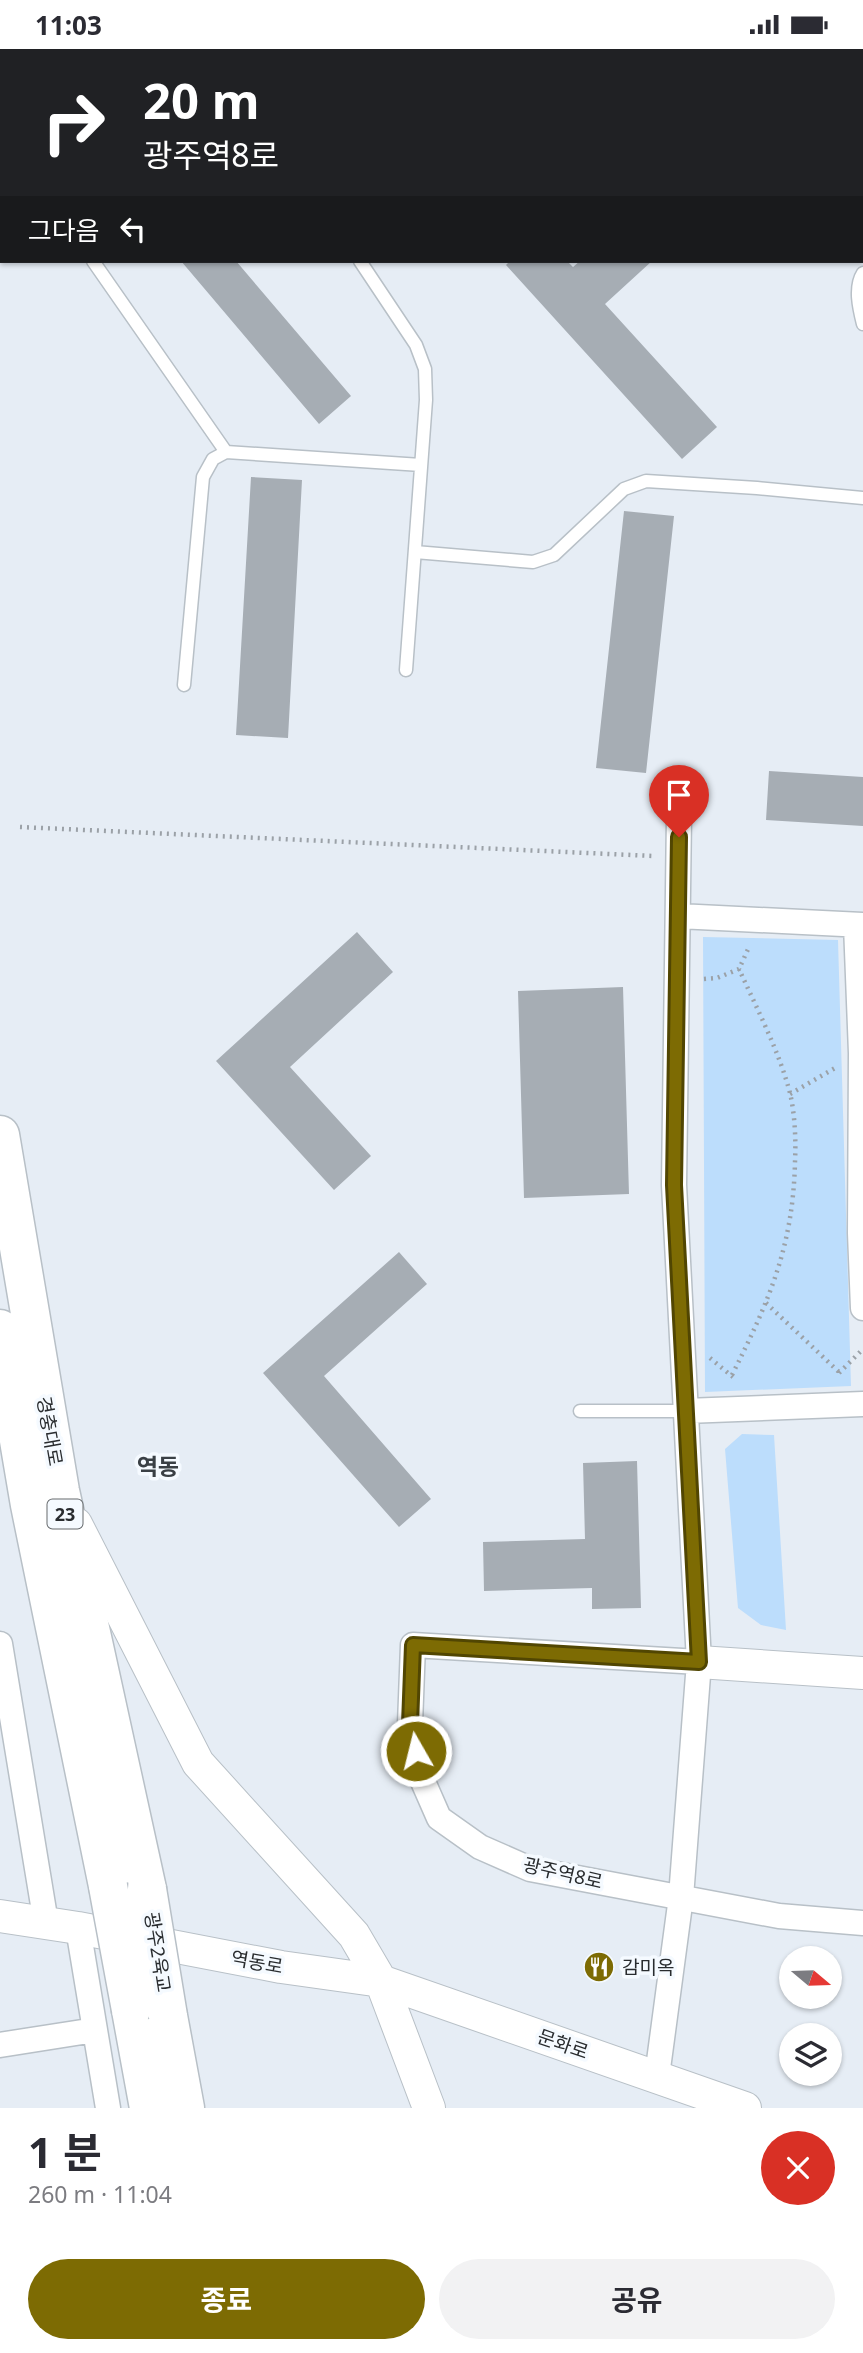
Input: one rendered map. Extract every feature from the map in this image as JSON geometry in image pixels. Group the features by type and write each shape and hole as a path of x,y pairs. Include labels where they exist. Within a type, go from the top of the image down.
{"main road":[{"name":"경충대로","path":"0,1135 60,1491 148,1889"},
{"name":"경충대로","path":"0,1329 33,1518 108,1886"},
{"name":"광주2육교","path":"108,1886 149,2108"},
{"name":"광주2육교","path":"148,1889 184,2108"}],"street":[{"path":"657,2076 681,1898 699,1662 674,1185 679,817"},
{"path":"678,916 860,925 860,1233 863,1308"},
{"path":"686,1411 863,1404"},
{"path":"60,1491 198,1763 354,1935 381,1981 429,2108"},
{"path":"0,1644 7,1736 46,1923"},
{"name":"광주역8로","path":"863,1673 413,1645 410,1724 421,1777 439,1818 480,1847 530,1869 779,1916 863,1923"},
{"name":"역동로","path":"0,1916 78,1928 281,1967 381,1981"},
{"path":"78,1928 108,2108"},
{"name":"문화로","path":"381,1981 657,2076 726,2105"},
{"path":"0,2045 94,2030"}],"lane":[{"path":"94,263 226,452"},
{"path":"361,263 416,345 425,369 426,400 406,670"},
{"path":"863,273 858,281 863,324"},
{"path":"184,685 203,477 213,459 226,452 421,465"},
{"path":"415,552 533,562 554,555 624,489 646,481 863,498"},
{"path":"580,1411 686,1411"}],"path":[{"path":"20,827 678,857"},
{"path":"732,1375 766,1303 790,1230 795,1189 796,1143 790,1094 765,1027 739,969 758,920"},
{"path":"677,980 717,978 739,969"},
{"path":"790,1094 862,1053"},
{"path":"766,1303 840,1373"},
{"path":"683,1349 714,1359 732,1375 740,1409"}],"shaded area":[{"path":"703,937 838,940 851,1386 705,1392"},
{"path":"742,1434 774,1435 786,1630 761,1625 738,1608 725,1449"}],"building":[{"path":"183,263 238,263 351,396 319,424"},
{"path":"569,263 573,267 578,263 650,263 605,304 717,427 682,459 506,265"},
{"path":"251,477 302,480 288,738 236,735"},
{"path":"624,511 674,516 646,773 596,768"},
{"path":"769,771 863,777 863,826 766,820"},
{"path":"357,932 393,972 290,1067 371,1156 334,1190 216,1061"},
{"path":"623,987 629,1194 524,1198 518,991"},
{"path":"399,1252 427,1284 324,1376 431,1499 399,1527 263,1373"},
{"path":"637,1461 641,1608 592,1609 592,1588 484,1591 483,1542 585,1539 583,1463"}],"place":[{"name":"감미옥","path":"599,1967"}],"district":[{"name":"역동","path":"158,1466"}],"route":[{"path":"416,1751 410,1724 413,1645 699,1662 674,1185 679,837"}]}
